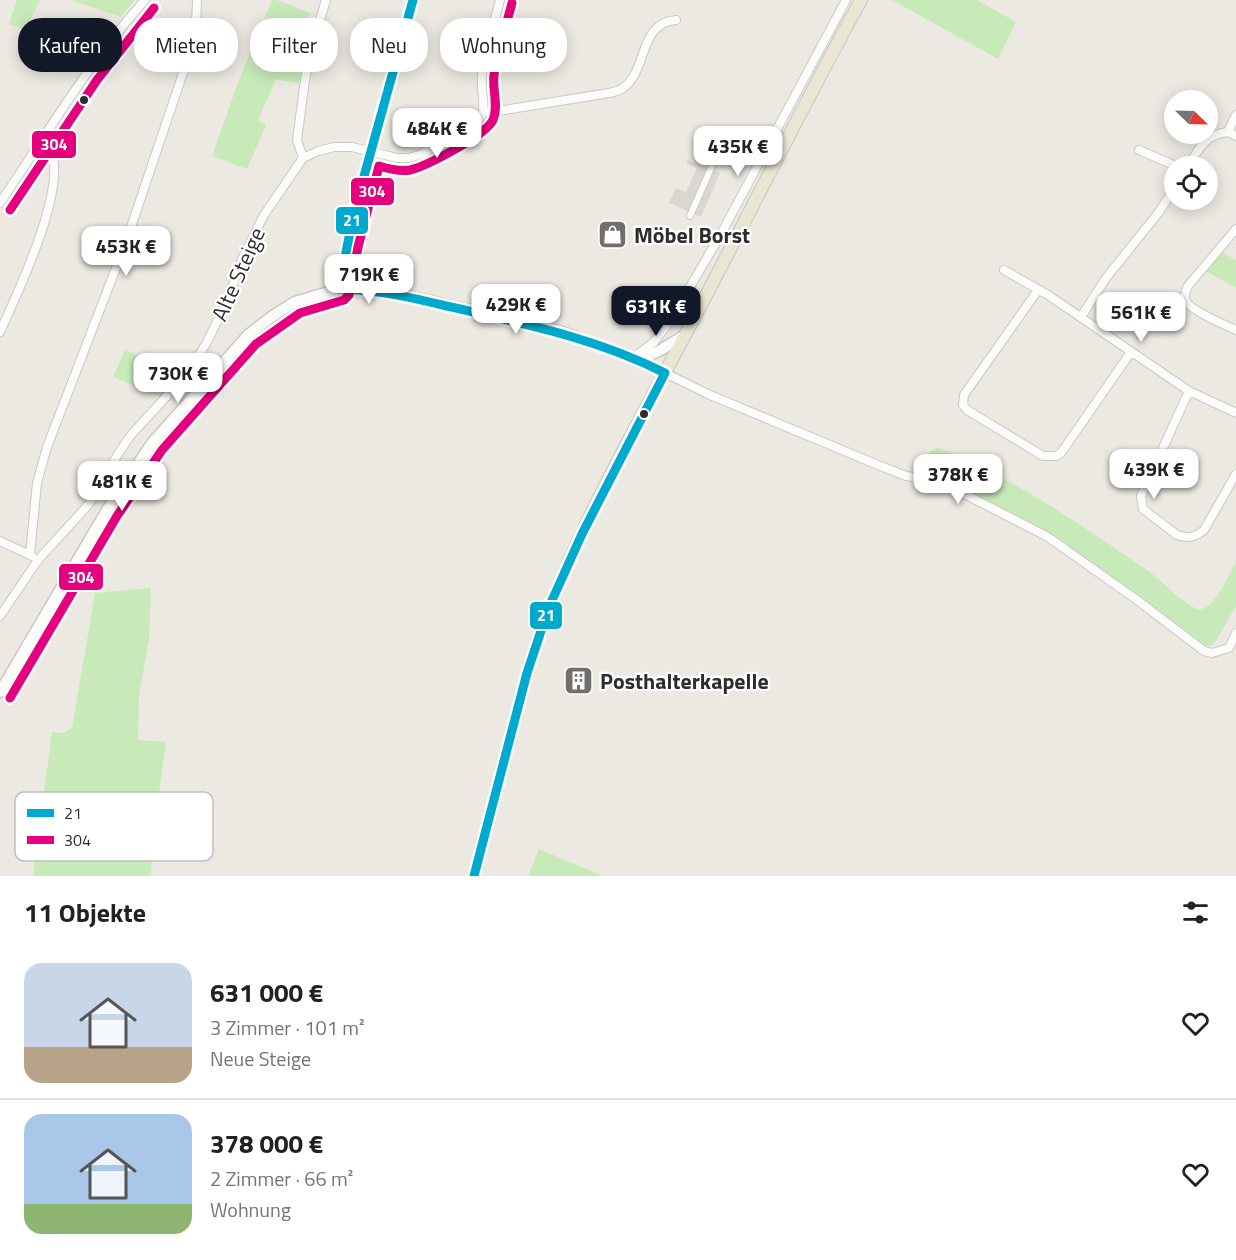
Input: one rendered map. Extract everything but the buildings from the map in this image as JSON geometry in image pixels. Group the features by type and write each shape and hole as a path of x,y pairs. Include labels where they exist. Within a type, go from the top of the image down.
{"main road":[{"path":"474,876 527,673 546,615 582,534 861,0"},
{"path":"0,692 107,510 152,443 254,330 295,302 339,289 353,288 400,294 563,332 635,359 665,373"},
{"path":"635,359 661,351 685,335"}],"street":[{"path":"0,203 106,45 145,0"},
{"path":"30,554 37,483 47,447 126,242 179,85 196,26 197,0"},
{"path":"326,0 309,57 304,87 297,140 303,158 334,147 352,147 397,158 409,158 422,154 478,120 484,111 481,93 482,75 500,0"},
{"path":"339,289 346,245 370,151 413,0"},
{"path":"635,359 654,342 670,321 721,234 846,0"},
{"path":"484,111 621,90 630,80 654,30 662,24 676,20"},
{"path":"1228,132 1236,115"},
{"path":"1195,156 1211,136 1228,132 1236,136"},
{"path":"0,332 37,244 53,192 56,166 54,154 48,143 42,140"},
{"path":"1139,150 1164,161"},
{"name":"Alte Steige","path":"0,616 38,560 89,504 131,435 187,374 224,309 244,255 264,215 303,158"},
{"path":"690,216 712,166"},
{"path":"1081,317 1106,278 1164,204"},
{"path":"1236,229 1188,286 1185,294 1186,301 1192,307 1236,330"},
{"path":"346,245 353,264 360,274 400,294"},
{"path":"1004,270 1081,317 1189,391 1236,414"},
{"path":"1038,290 964,395 963,405 968,410 1043,456 1056,456 1061,453 1131,352"},
{"path":"665,373 710,395 878,465 906,476 937,480 1048,537 1204,651 1212,653 1229,648 1236,633"},
{"path":"1189,391 1141,496 1143,509 1177,535 1197,536 1204,530 1236,474"},
{"path":"0,541 38,560"}],"green space":[{"path":"17,0 40,0 31,18 18,18 18,27 9,24"},
{"path":"70,0 135,0 121,17"},
{"path":"272,0 310,13 308,18 265,18"},
{"path":"892,0 977,0 1016,22 998,59"},
{"path":"250,53 250,72 304,72 302,81 298,83 276,79 258,120 266,125 247,169 212,156"},
{"path":"1220,250 1236,261 1236,288 1204,270"},
{"path":"125,350 165,367 164,370 180,377 161,397 113,377"},
{"path":"939,448 995,474 1049,505 1151,573 1197,609 1207,607 1212,602 1222,589 1236,561 1236,606 1216,641 1211,646 1204,647 1065,545 1006,511 929,474 926,466 928,455"},
{"path":"151,588 149,639 139,695 138,740 166,742 159,792 44,792 52,732 63,733 72,728 95,593"},
{"path":"539,849 603,876 528,876"},
{"path":"35,861 152,861 151,876 33,876"}],"shaded area":[{"path":"688,160 720,173 701,217 669,203 676,188 686,192 697,168 686,164"}],"transit line":[{"name":"21","path":"413,0 353,216 339,289 400,296 539,328 616,351 665,373"},
{"name":"304","path":"10,698 117,516 162,450 256,344 300,313 344,300 349,295 358,247 379,166 402,171 418,167 468,141 493,120 495,115 495,66 512,3"},
{"name":"304","path":"10,210 97,80 154,8"},
{"name":"21","path":"474,876 527,673 549,607 582,534 665,373"}],"place":[{"name":"Möbel Borst","path":"613,235"},
{"name":"Posthalterkapelle","path":"579,681"}]}
